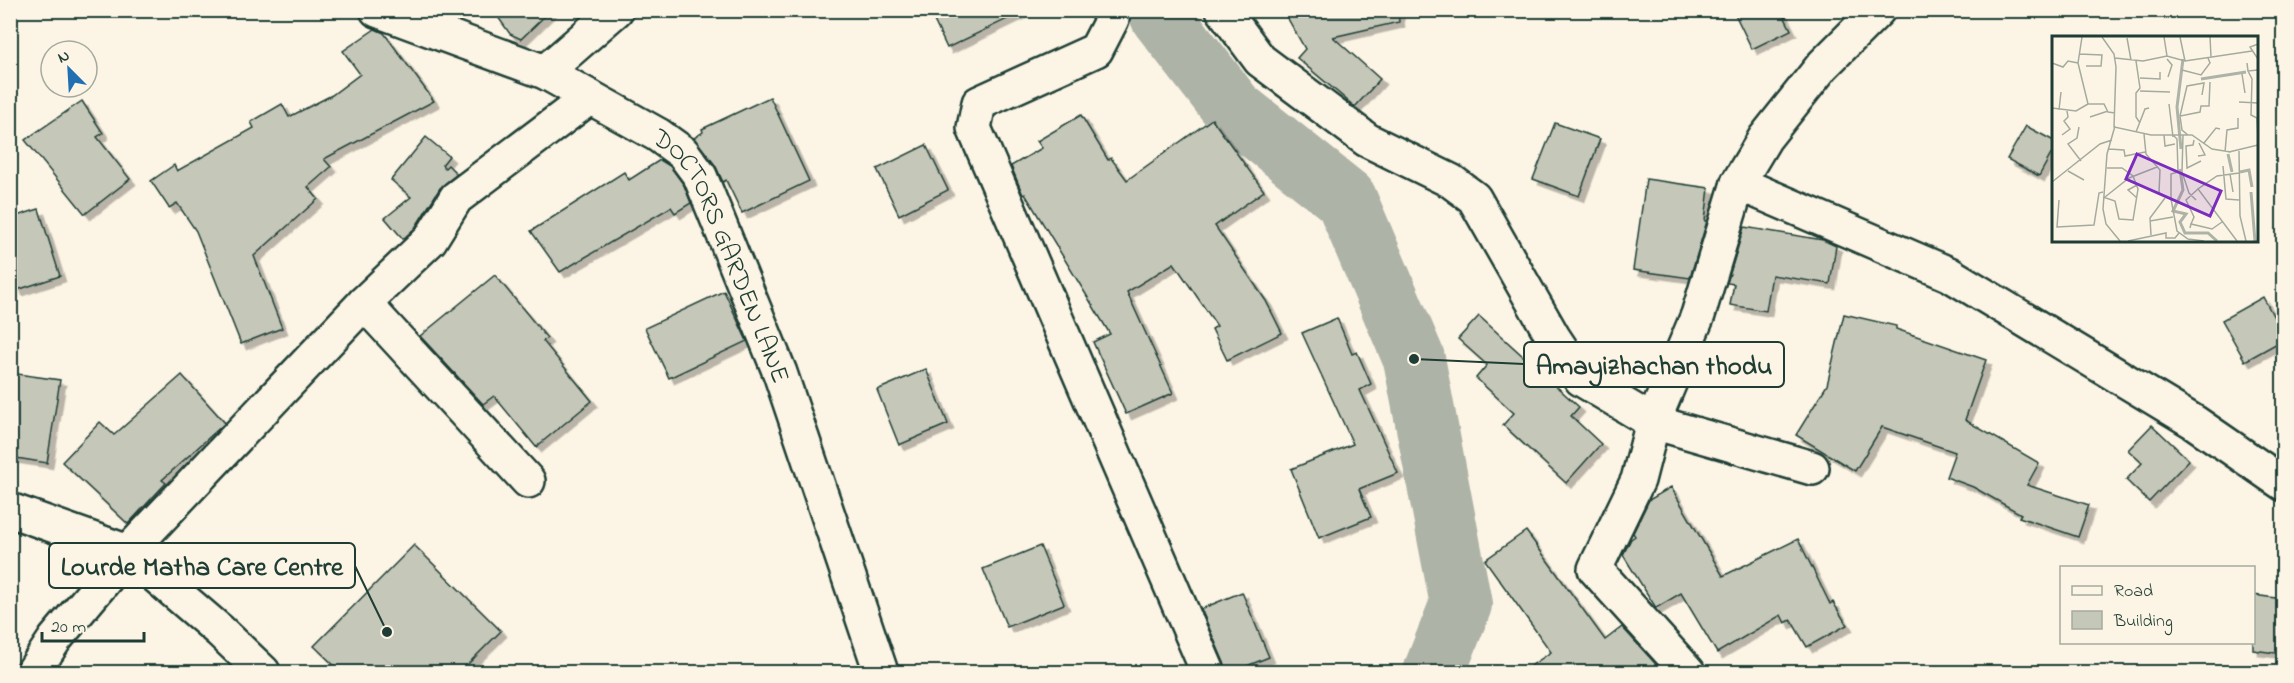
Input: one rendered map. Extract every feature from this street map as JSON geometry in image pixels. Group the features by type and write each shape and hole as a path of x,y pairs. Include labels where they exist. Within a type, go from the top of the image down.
{"street":[{"name":"DOCTORS GARDEN LANE","path":"377,10 545,72 658,135 683,153 700,176 780,373 880,672"},
{"path":"545,72 615,10"},
{"path":"1109,10 1112,18 1096,50 979,103 974,128 1208,672"},
{"path":"1223,10 1260,60 1367,140 1451,181 1474,198 1553,337 1581,379 1653,422 1812,468"},
{"path":"1688,672 1595,569 1638,480 1653,422 1698,315 1738,183 1765,138 1823,65 1878,10"},
{"path":"33,672 55,639 128,552 364,303 430,240 444,221 456,198 590,97"},
{"path":"1738,183 1949,274 2194,422 2283,484"},
{"path":"364,303 528,480"},
{"path":"10,510 128,552 220,631 263,672"}],"building":[{"path":"493,10 551,10 521,39 510,34"},
{"path":"929,10 1026,10 947,48"},
{"path":"1283,10 1398,10 1399,22 1333,37 1380,79 1355,107 1297,58 1305,49"},
{"path":"1733,10 1781,10 1791,30 1752,49"},
{"path":"375,29 384,33 434,101 324,159 331,167 308,187 318,199 254,256 282,328 241,344 196,231 177,203 169,208 151,181 174,165 177,171 254,128 251,122 282,104 289,117 332,95 360,74 343,51"},
{"path":"770,97 809,181 742,213 726,180 723,182 715,165 694,138 703,132 702,129"},
{"path":"82,101 103,133 97,137 130,179 85,214 25,140"},
{"path":"1081,115 1108,160 1111,158 1127,180 1212,119 1264,191 1215,226 1266,301 1282,333 1227,360 1212,329 1217,326 1174,263 1127,292 1173,393 1126,414 1093,342 1110,334 1025,194 1023,195 1011,166 1042,148 1037,141"},
{"path":"1555,123 1600,139 1579,196 1533,179"},
{"path":"2026,126 2052,140 2052,153 2039,176 2007,159"},
{"path":"426,137 449,156 442,165 445,168 448,165 457,174 440,188 415,228 403,239 385,218 411,197 391,180"},
{"path":"926,145 948,190 899,215 877,169"},
{"path":"660,160 670,166 684,185 691,203 675,213 671,207 560,272 531,231 624,172 629,180"},
{"path":"1646,179 1709,188 1705,221 1707,221 1690,278 1633,270"},
{"path":"39,209 60,276 17,290 10,269 10,218"},
{"path":"1744,227 1823,240 1836,246 1830,284 1772,275 1766,311 1730,305 1734,284 1727,283"},
{"path":"495,275 547,338 543,341 592,401 536,447 494,396 483,404 420,336"},
{"path":"724,291 747,341 669,378 645,328"},
{"path":"2263,297 2283,334 2283,340 2245,361 2222,320"},
{"path":"1844,314 1896,326 1896,329 1986,360 1965,420 2039,463 2027,485 2089,505 2078,537 2019,517 2021,514 1973,487 1946,477 1955,452 1882,427 1855,471 1796,435 1827,385"},
{"path":"1479,316 1579,407 1571,416 1601,444 1566,483 1503,425 1514,413 1476,378 1487,365 1458,339"},
{"path":"1337,318 1352,354 1357,352 1371,384 1360,390 1398,473 1359,489 1371,517 1319,538 1291,469 1353,444 1302,333"},
{"path":"926,369 948,424 899,445 877,390"},
{"path":"10,373 60,380 47,463 10,457"},
{"path":"182,375 225,423 162,480 166,483 128,524 62,462 100,422 114,435"},
{"path":"2152,425 2189,460 2149,502 2126,480 2142,463 2128,450"},
{"path":"1671,487 1723,576 1798,539 1830,604 1833,602 1847,625 1807,647 1791,620 1785,623 1781,615 1717,653 1681,593 1656,608 1623,555 1635,536 1633,533 1649,500"},
{"path":"1526,531 1605,640 1622,627 1663,672 1522,672 1551,652 1485,560"},
{"path":"414,545 501,631 460,672 341,672 314,646"},
{"path":"1040,546 1064,604 1007,627 983,569"},
{"path":"1242,592 1269,657 1232,672 1226,672 1201,609"},
{"path":"2255,595 2283,599 2283,654 2253,650"}],"waterway":[{"path":"1159,10 1161,16 1233,109 1346,199 1414,359 1461,604 1434,672"}],"place":[{"name":"Amayizhachan thodu","path":"1414,359"},
{"name":"Lourde Matha Care Centre","path":"387,632"}]}
